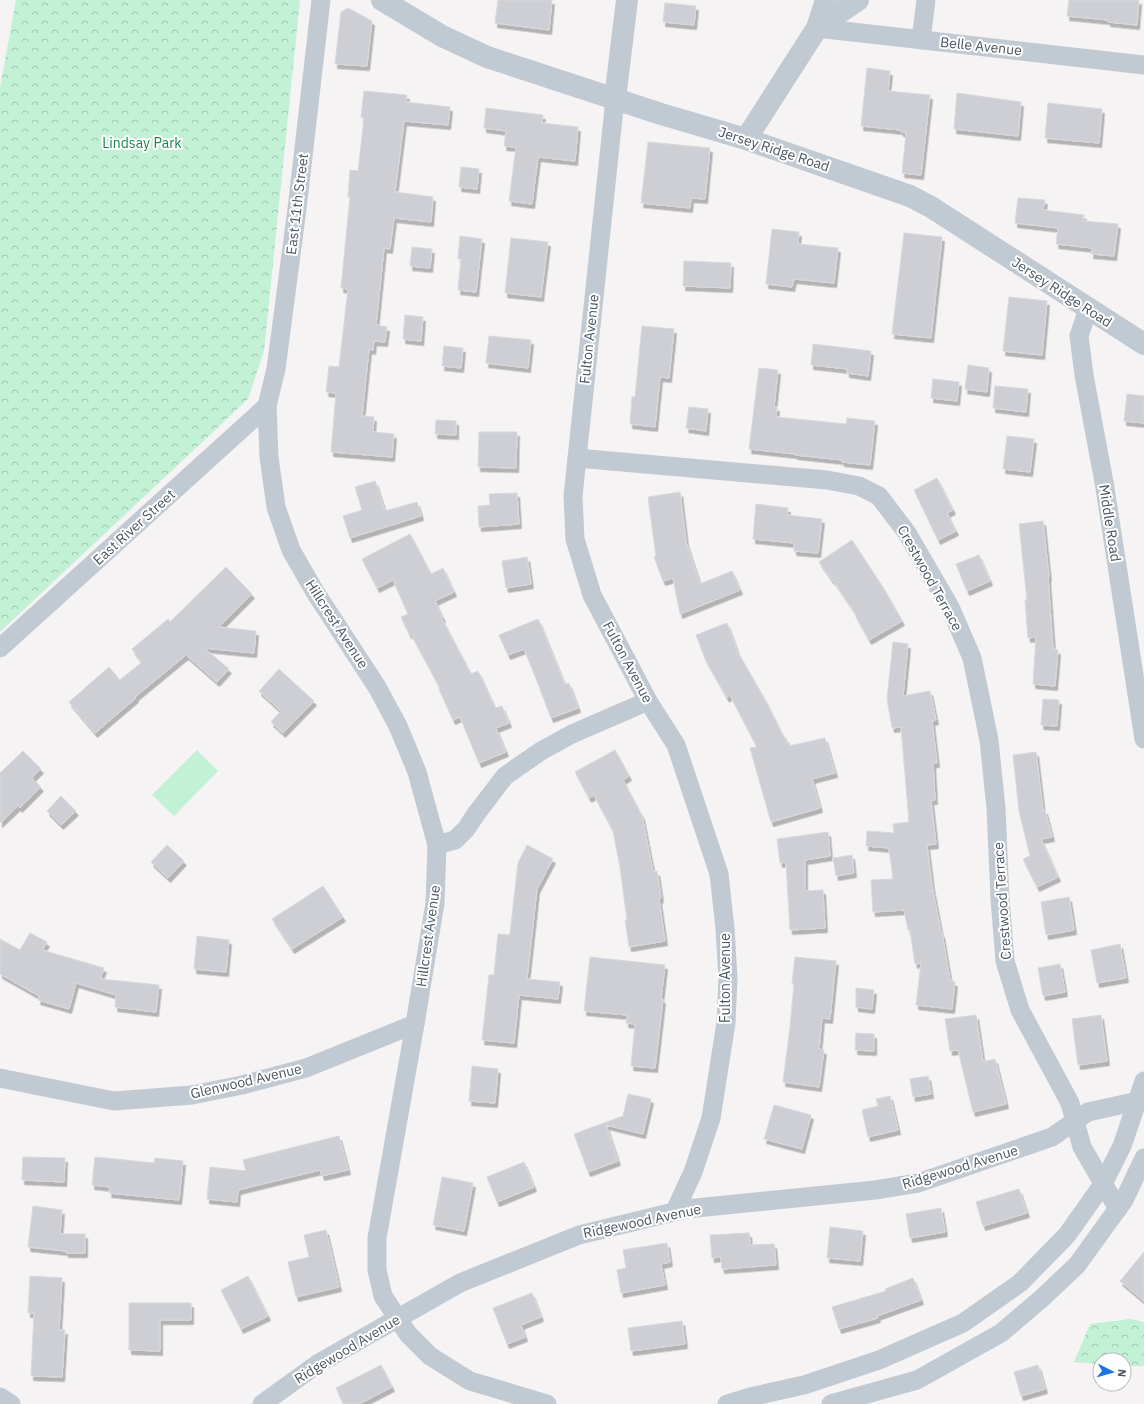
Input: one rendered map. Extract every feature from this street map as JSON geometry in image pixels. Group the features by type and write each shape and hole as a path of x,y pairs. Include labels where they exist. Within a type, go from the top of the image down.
{"street":[{"name":"East 11th Street","path":"267,406 276,369 295,224 321,0"},
{"name":"Jersey Ridge Road","path":"382,0 442,36 487,57 615,99 746,139 910,196 931,207 1144,344"},
{"path":"615,99 627,0"},
{"path":"746,139 817,28 826,0"},
{"path":"817,28 858,0"},
{"path":"921,40 926,0"},
{"name":"Belle Avenue","path":"817,28 1144,65"},
{"name":"Fulton Avenue","path":"615,99 573,496 575,539 592,595 648,701 676,745 717,866 726,928 728,978 726,1023 711,1118 693,1172 675,1211"},
{"name":"Middle Road","path":"1088,309 1079,336 1084,375 1104,482 1144,739"},
{"name":"East River Street","path":"0,648 267,406"},
{"name":"Hillcrest Avenue","path":"267,406 269,457 276,507 290,550 315,592 377,687 398,726 418,772 437,845 434,903 415,1024 377,1238 377,1270 383,1296 408,1334 430,1356 470,1381 547,1404"},
{"name":"Crestwood Terrace","path":"577,458 827,480 860,486 879,496 907,533 950,608 972,658 989,740 996,808 1000,899 1005,961 1020,1010 1070,1103 1075,1121"},
{"path":"437,845 455,840 466,829 505,776 541,750 572,734 648,701"},
{"name":"Glenwood Avenue","path":"0,1078 114,1102 192,1095 242,1085 306,1068 415,1024"},
{"path":"727,1404 750,1397 804,1385 879,1360 963,1324 1020,1283 1067,1235 1104,1184 1122,1146 1141,1099 1144,1081"},
{"name":"Ridgewood Avenue","path":"262,1404 319,1363 460,1283 579,1235 686,1209 875,1190 918,1183 1052,1137 1088,1112 1141,1099"},
{"path":"1075,1121 1082,1147 1118,1209"},
{"path":"831,1404 917,1380 1001,1333 1041,1300 1077,1265 1124,1200 1144,1158"},
{"path":"0,1396 11,1404"}],"green space":[{"name":"Lindsay Park","path":"16,0 300,0 264,351 248,399 0,632 0,87"},
{"path":"197,750 218,771 174,816 152,795"},
{"path":"1131,1319 1144,1322 1144,1366 1132,1366 1132,1352 1092,1352 1092,1363 1074,1362 1090,1324"}],"building":[{"path":"498,0 552,0 549,30 495,23"},
{"path":"1069,0 1139,0 1137,25 1108,22 1108,20 1067,16"},
{"path":"665,3 696,6 694,25 663,22"},
{"path":"348,8 372,21 367,66 335,64 341,12"},
{"path":"867,68 890,71 888,91 930,95 921,175 902,173 906,133 901,132 901,130 861,126"},
{"path":"364,91 407,95 406,102 450,107 448,125 404,121 395,192 433,197 431,222 394,218 390,249 384,248 376,325 387,327 385,342 374,341 373,350 369,349 362,416 374,417 373,432 394,434 392,457 331,452 336,393 326,392 329,366 339,367 348,289 341,288 350,197 348,197 350,170 358,171 364,118 361,117"},
{"path":"957,93 1021,102 1018,136 954,129"},
{"path":"1048,103 1102,109 1099,143 1045,138"},
{"path":"486,108 543,115 542,123 578,127 575,161 538,157 532,204 509,201 516,147 504,146 506,131 484,128"},
{"path":"648,142 710,148 705,199 691,198 690,208 641,203"},
{"path":"461,167 479,169 477,189 459,187"},
{"path":"1018,198 1045,200 1043,210 1084,215 1083,221 1118,224 1114,256 1091,254 1092,248 1056,244 1058,228 1015,223"},
{"path":"772,229 799,232 798,244 838,248 834,283 794,279 792,287 766,284"},
{"path":"904,233 942,237 931,338 892,334"},
{"path":"460,236 482,239 476,292 458,290 461,259 458,259"},
{"path":"511,238 548,242 541,297 505,293"},
{"path":"412,247 432,249 430,268 410,266"},
{"path":"684,261 731,263 730,288 683,286"},
{"path":"1009,297 1047,301 1042,355 1003,351"},
{"path":"405,315 423,317 421,341 403,339"},
{"path":"642,326 674,329 669,378 660,377 655,427 630,424 632,397 635,397"},
{"path":"489,336 531,340 528,368 486,363"},
{"path":"813,344 871,351 868,376 847,373 847,369 811,365"},
{"path":"444,346 463,348 461,368 442,366"},
{"path":"968,365 989,368 987,392 965,389"},
{"path":"759,368 778,370 774,407 777,407 776,417 846,424 847,418 875,421 870,465 842,462 842,460 749,449"},
{"path":"933,379 959,382 957,401 931,398"},
{"path":"995,386 1028,389 1026,412 993,408"},
{"path":"1127,394 1144,396 1144,423 1124,421"},
{"path":"689,407 708,409 706,431 686,428"},
{"path":"436,420 456,421 456,435 435,434"},
{"path":"479,432 517,432 516,468 478,467"},
{"path":"1007,436 1034,439 1030,472 1003,469"},
{"path":"937,478 953,510 947,513 956,531 938,540 914,490"},
{"path":"375,481 385,511 417,502 421,516 350,538 343,516 362,510 355,487"},
{"path":"680,492 686,542 700,584 732,571 740,590 680,614 673,578 663,581 654,557 656,556 648,497"},
{"path":"517,493 519,524 479,527 478,506 490,505 489,494"},
{"path":"756,504 788,508 787,515 822,519 818,553 794,551 794,543 753,539"},
{"path":"1043,521 1049,577 1053,649 1058,650 1055,686 1033,684 1036,637 1028,638 1025,600 1027,600 1019,524"},
{"path":"410,534 431,574 443,568 454,592 435,601 443,618 442,619 471,674 478,671 495,708 502,706 509,723 496,728 506,752 479,763 460,717 453,720 439,689 440,688 401,617 408,614 393,580 377,588 362,559"},
{"path":"852,540 884,589 902,621 869,640 855,615 856,614 819,562"},
{"path":"979,555 990,581 967,591 956,564"},
{"path":"527,557 531,584 506,588 502,561"},
{"path":"226,567 252,594 219,627 256,631 254,653 204,648 229,669 217,682 186,655 135,697 136,698 95,733 69,702 109,667 120,680 142,662 132,649 168,619 170,622"},
{"path":"538,619 565,685 569,683 578,708 551,718 524,649 508,655 499,635"},
{"path":"727,623 737,651 765,700 784,738 786,738 789,746 825,738 835,773 812,779 820,808 771,822 750,748 757,747 730,695 727,698 706,661 696,635"},
{"path":"893,642 908,644 903,696 930,691 936,720 932,721 937,763 933,763 935,800 931,800 936,844 927,845 932,886 950,981 955,982 952,1009 916,1005 921,963 915,964 910,930 908,930 904,910 873,912 871,880 893,879 889,848 866,846 867,831 894,833 893,824 909,822 901,727 892,728 887,699"},
{"path":"279,669 314,701 283,733 271,722 281,711 259,691"},
{"path":"1043,699 1059,700 1057,726 1041,725"},
{"path":"615,750 629,776 623,780 642,816 653,872 657,871 665,941 629,947 620,867 613,831 594,795 589,798 575,772"},
{"path":"23,751 41,769 32,778 41,787 20,808 18,806 0,823 0,773"},
{"path":"1036,752 1043,811 1045,810 1052,837 1041,839 1058,877 1037,887 1023,859 1030,856 1019,811 1013,755"},
{"path":"61,796 76,811 61,825 47,811"},
{"path":"828,832 830,856 805,860 805,891 823,890 825,928 790,930 786,862 780,863 777,839"},
{"path":"167,845 184,861 168,878 151,862"},
{"path":"527,845 553,859 537,889 527,979 560,982 558,999 519,995 514,1043 482,1040 489,975 494,975 498,934 509,935 510,933 518,863"},
{"path":"852,855 854,873 836,876 833,858"},
{"path":"323,886 343,917 292,949 272,919"},
{"path":"1069,897 1074,930 1046,935 1041,902"},
{"path":"30,933 47,942 42,950 104,968 100,979 159,985 156,1012 115,1007 116,995 76,983 69,1009 38,1000 39,996 0,974 0,939 20,950"},
{"path":"197,936 229,940 226,972 194,969"},
{"path":"1120,944 1126,978 1097,983 1091,950"},
{"path":"590,957 665,965 661,999 663,999 655,1068 631,1066 635,1024 626,1023 627,1015 584,1011"},
{"path":"795,957 836,961 830,1019 822,1018 819,1049 824,1050 819,1087 783,1082 790,1027"},
{"path":"1060,964 1065,992 1043,996 1038,968"},
{"path":"856,988 874,990 872,1009 856,1007"},
{"path":"976,1015 983,1062 995,1059 1006,1104 973,1112 958,1050 950,1051 945,1019"},
{"path":"1101,1015 1107,1061 1078,1065 1072,1019"},
{"path":"856,1033 874,1034 874,1051 855,1050"},
{"path":"472,1066 498,1069 495,1103 469,1101"},
{"path":"928,1076 931,1094 913,1097 910,1079"},
{"path":"628,1094 651,1099 643,1134 606,1125 618,1161 588,1172 574,1134 623,1116"},
{"path":"890,1096 898,1130 868,1137 862,1110 878,1106 876,1099"},
{"path":"774,1105 811,1115 802,1149 764,1139"},
{"path":"339,1136 348,1170 322,1176 320,1170 238,1190 237,1202 207,1199 210,1167 246,1171 243,1160"},
{"path":"23,1157 65,1158 64,1182 22,1180"},
{"path":"95,1157 154,1163 155,1158 183,1161 179,1200 109,1193 110,1187 92,1185"},
{"path":"524,1162 534,1187 497,1202 487,1177"},
{"path":"442,1177 473,1183 464,1231 433,1225"},
{"path":"1019,1189 1027,1213 983,1226 976,1202"},
{"path":"33,1206 62,1210 60,1234 85,1234 85,1253 66,1253 66,1251 28,1247"},
{"path":"941,1208 945,1232 910,1238 906,1214"},
{"path":"830,1227 863,1231 860,1261 827,1258"},
{"path":"326,1230 339,1287 296,1297 288,1262 309,1257 304,1235"},
{"path":"749,1233 750,1245 774,1244 776,1265 722,1269 721,1257 712,1258 710,1235"},
{"path":"667,1243 670,1262 661,1264 665,1285 621,1293 617,1270 626,1268 623,1250"},
{"path":"1144,1252 1144,1301 1120,1281"},
{"path":"30,1276 62,1278 59,1330 65,1330 62,1377 31,1376 34,1313 28,1313"},
{"path":"248,1276 268,1316 241,1329 221,1290"},
{"path":"913,1278 921,1300 877,1316 878,1318 839,1329 832,1307 886,1291 885,1289"},
{"path":"532,1293 541,1317 521,1325 525,1337 507,1344 493,1308"},
{"path":"129,1303 191,1303 191,1320 160,1320 160,1351 129,1350"},
{"path":"682,1321 685,1344 631,1351 628,1328"},
{"path":"381,1365 392,1387 359,1404 343,1404 336,1388"},
{"path":"1038,1365 1045,1389 1021,1396 1014,1372"}]}
